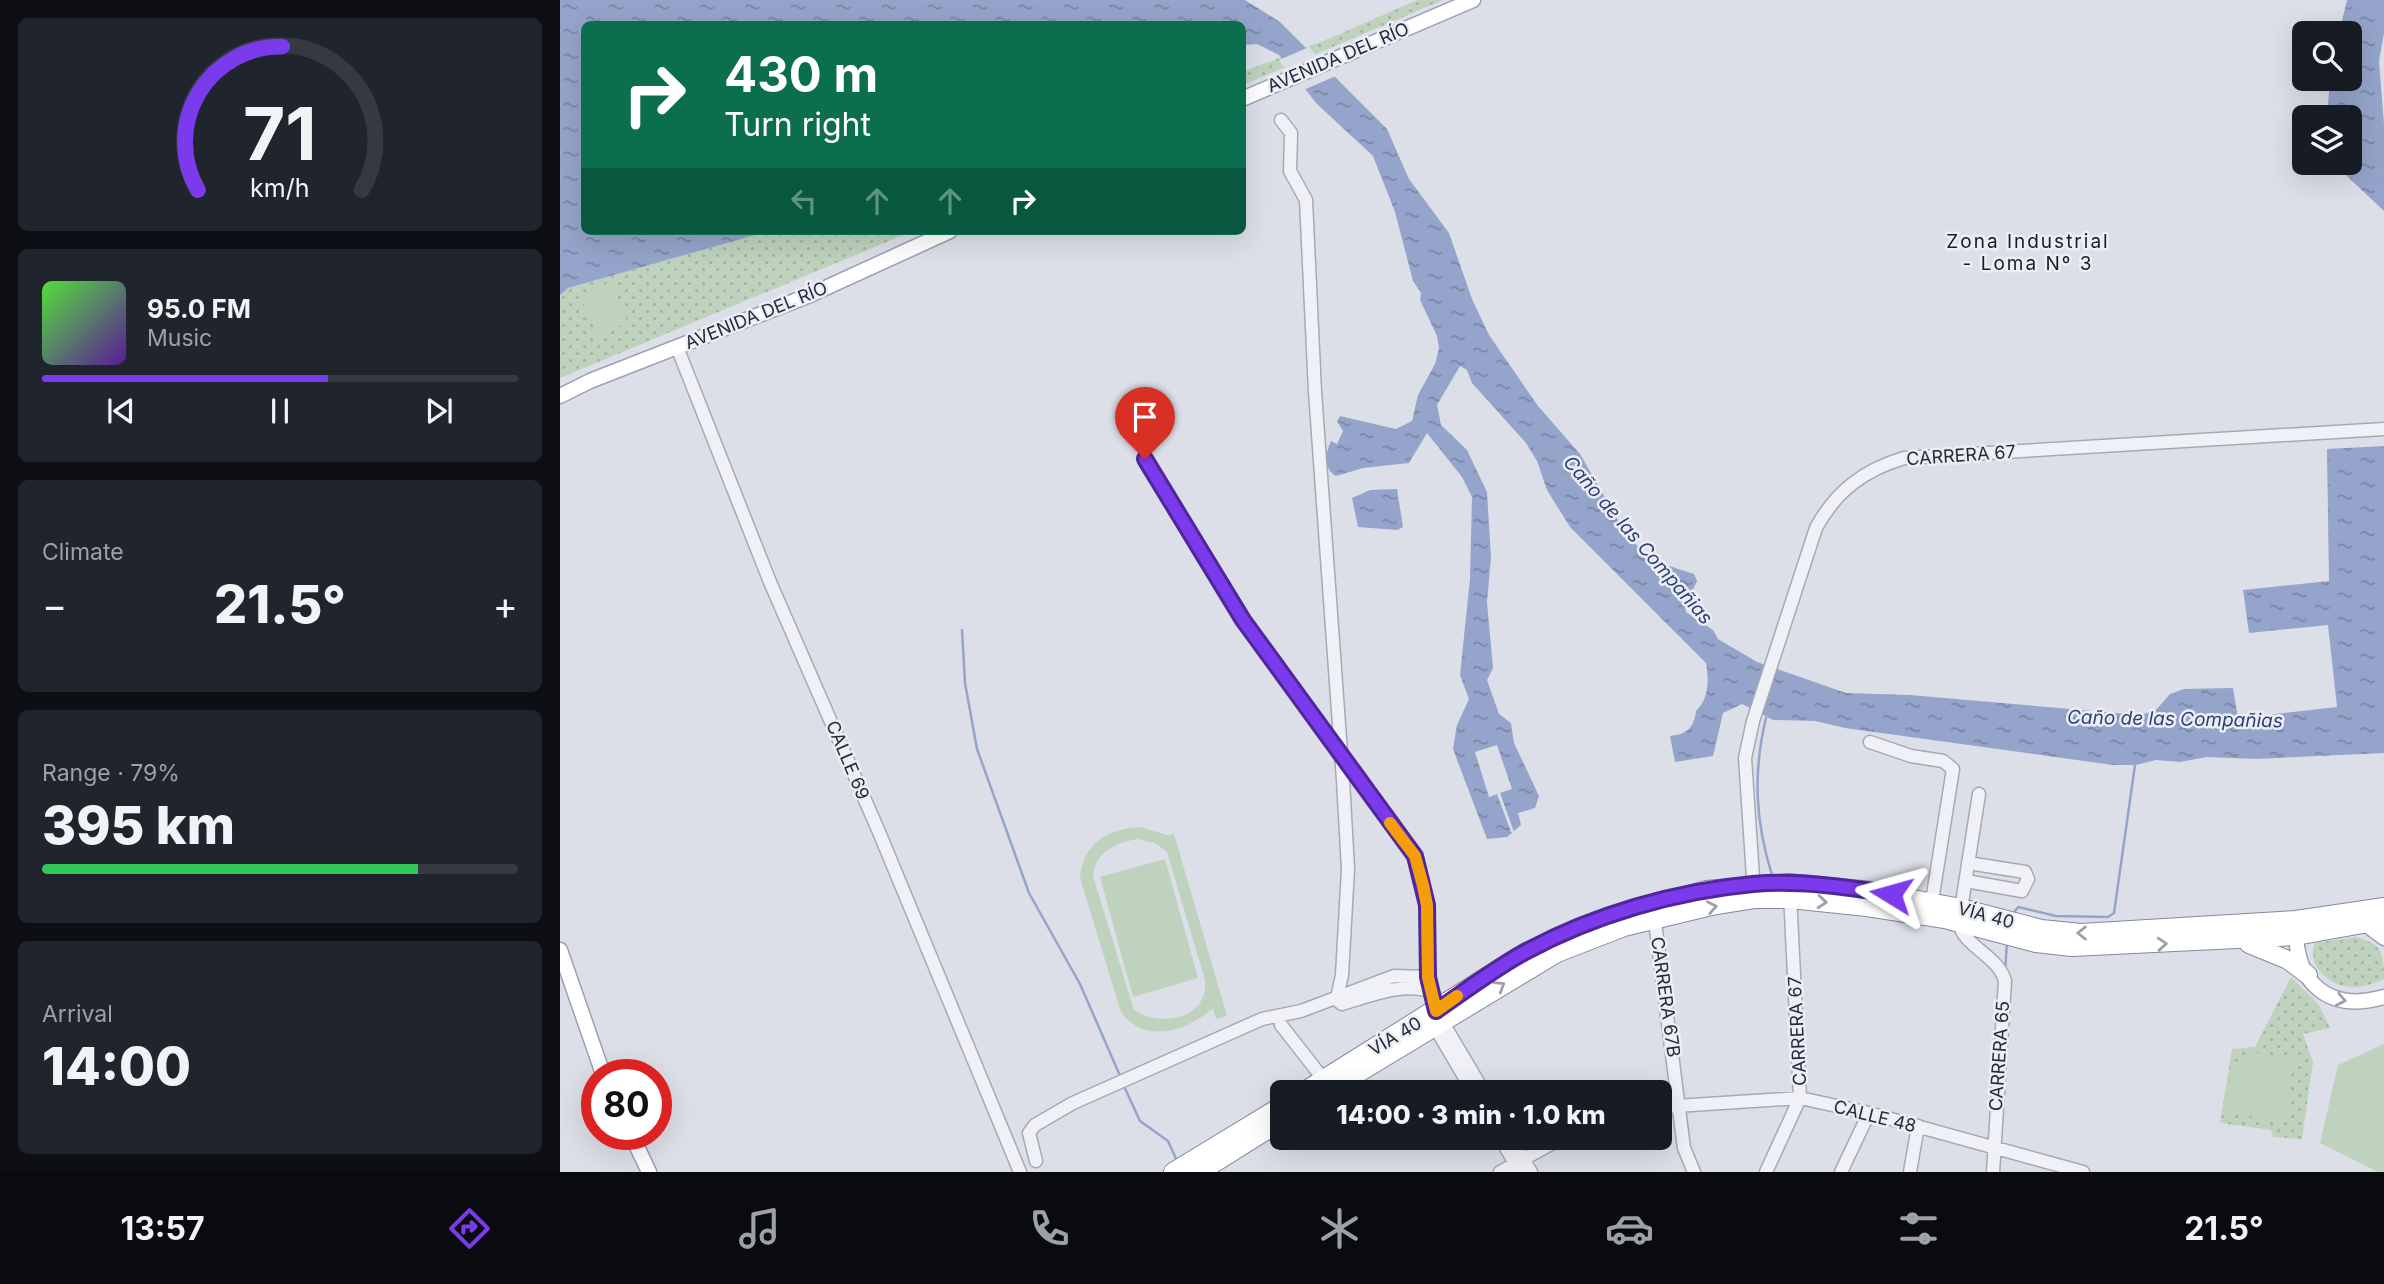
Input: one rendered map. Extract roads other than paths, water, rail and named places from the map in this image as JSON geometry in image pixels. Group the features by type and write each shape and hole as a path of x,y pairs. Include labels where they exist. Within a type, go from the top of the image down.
{"highway":[{"name":"VÍA 40","path":"1335,1080 1435,1019 1526,952 1578,928 1653,911 1706,890 1871,891 1932,901 1989,925 2023,932 2060,932 2123,939 2224,940 2296,928 2384,907"},
{"name":"VÍA 40","path":"1790,891 1867,907 1960,915"},
{"name":"VÍA 40","path":"2123,939 2384,920"},
{"path":"2224,940 2268,950 2308,975"},
{"path":"1183,1171 1270,1114"},
{"path":"1183,1171 1270,1127"}],"main road":[{"name":"AVENIDA DEL RÍO","path":"1246,97 1285,75 1451,0"},
{"name":"AVENIDA DEL RÍO","path":"1332,54 1473,0"},
{"name":"AVENIDA DEL RÍO","path":"1246,88 1285,75"},
{"name":"AVENIDA DEL RÍO","path":"560,386 815,284 925,235"},
{"name":"AVENIDA DEL RÍO","path":"560,396 810,295 941,235"},
{"path":"2364,923 2384,938"},
{"path":"2296,928 2300,958 2308,975 2324,995 2358,1002 2384,997"},
{"path":"560,950 598,1059"},
{"path":"560,975 591,1059"},
{"path":"630,1150 640,1172"},
{"path":"639,1150 649,1172"}],"street":[{"path":"1281,120 1291,133 1290,171 1306,200 1315,392 1348,869 1342,975 1337,998"},
{"name":"CALLE 69","path":"677,347 771,582 879,832 1020,1172"},
{"name":"CARRERA 67","path":"1758,889 1745,775 1753,721 1811,543 1824,513 1844,489 1882,464 1904,458 2384,429"},
{"path":"1145,459 1243,620 1415,856 1427,905 1428,977 1435,1019 1467,1080"},
{"path":"1870,742 1911,756 1942,761 1953,769 1932,901"},
{"path":"1960,915 1979,794"},
{"path":"1965,881 2022,891 2028,879 2025,872 1969,863"},
{"name":"CARRERA 67","path":"1766,1172 1800,1098 1790,891"},
{"name":"CARRERA 67B","path":"1653,911 1681,1105 1684,1148 1694,1172"},
{"name":"CARRERA 65","path":"1960,915 1962,932 1998,967 2005,981 1992,1148 1993,1172"},
{"path":"1980,949 1989,925"},
{"path":"1035,1161 1029,1133 1035,1125 1113,1084 1262,1019 1301,1011 1394,976 1428,977"},
{"path":"1337,998 1342,1004 1395,990 1418,988 1431,992"},
{"path":"1435,1019 1476,1080"},
{"path":"1281,1025 1321,1080"},
{"name":"CALLE 48","path":"1672,1106 1800,1098 1918,1126 2080,1172"},
{"path":"1841,1172 1868,1113"},
{"path":"1910,1172 1918,1126"},
{"path":"1508,1150 1519,1165 1531,1172"},
{"path":"1500,1172 1519,1165 1543,1150"}],"water":[{"name":"Caño de las Compañias","path":"560,0 1245,0 1280,22 1387,129 1409,179 1449,233 1472,299 1489,335 1538,406 1580,454 1626,534 1651,560 1694,574 1697,581 1685,606 1686,612 1713,630 1718,639 1757,662 1846,693 1910,695 2139,715 2155,711 2170,694 2184,689 2233,688 2238,718 2337,707 2328,625 2249,633 2243,590 2329,581 2327,449 2384,446 2384,753 2256,759 2207,757 2180,762 2156,760 2136,765 2113,765 1845,728 1815,721 1773,720 1742,704 1723,713 1713,756 1675,762 1670,736 1685,732 1693,722 1707,689 1706,663 1570,527 1547,490 1537,461 1526,443 1472,383 1467,370 1460,366 1437,405 1441,425 1467,450 1487,492 1491,558 1487,602 1493,668 1487,680 1499,714 1511,723 1514,743 1539,796 1535,808 1518,813 1521,825 1507,837 1487,839 1453,749 1457,725 1469,699 1460,675 1470,579 1472,497 1462,477 1427,433 1409,463 1363,468 1336,476 1329,469 1326,460 1331,441 1337,444 1343,431 1337,421 1340,416 1396,429 1412,421 1418,395 1435,364 1439,348 1437,336 1420,300 1421,293 1413,281 1395,212 1373,156 1316,103 1279,55 1257,44 1246,45 1246,21 581,21 581,235 755,235 568,288 560,295"},
{"path":"2347,0 2384,0 2384,33 2379,61 2384,124 2384,211 2346,175 2362,175 2362,105 2328,105 2329,91 2362,91 2362,21 2342,21"},
{"path":"1397,489 1403,527 1397,530 1358,527 1352,498 1370,490"}],"waterway":[{"path":"962,630 965,683 977,749 1029,893 1080,984 1121,1078"},
{"path":"1766,718 1759,758 1758,796 1762,835 1772,875"},
{"path":"2012,915 2018,907 2056,916 2108,917 2114,913 2135,765"},
{"path":"2005,971 2007,943"},
{"path":"1123,1084 1140,1121 1168,1141 1177,1161"}],"district":[{"name":"Zona Industrial - Loma Nº 3","path":"2028,252"}]}
